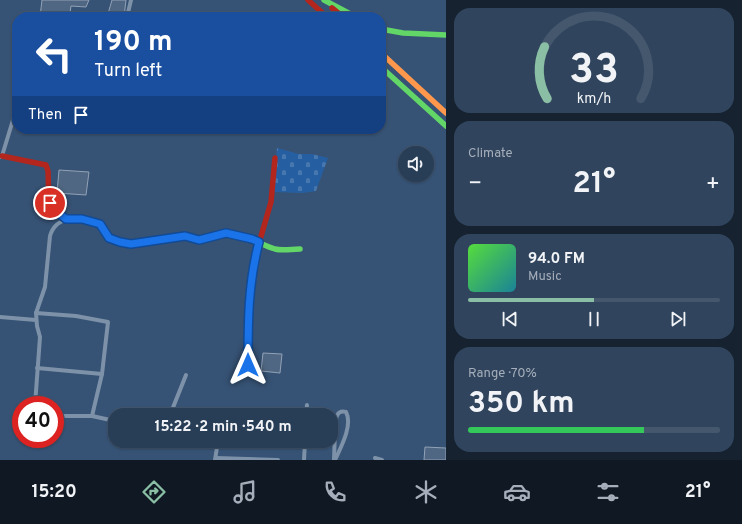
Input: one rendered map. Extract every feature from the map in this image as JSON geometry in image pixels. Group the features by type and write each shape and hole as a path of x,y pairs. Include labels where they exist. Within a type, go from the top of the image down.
{"main road":[{"path":"308,0 321,12"},
{"path":"324,0 337,12"},
{"path":"324,0 347,12"},
{"path":"386,30 403,33 446,35"},
{"path":"386,58 446,113"},
{"path":"386,72 446,126"},
{"path":"1,156 46,165 48,171 50,203 53,209 66,219 82,219 100,224 109,238 126,243 185,236 199,240 226,233 252,239 276,249 300,250"},
{"path":"248,365 249,290 259,242 271,202 275,158"}],"street":[{"path":"128,12 131,0"},
{"path":"1,156 12,122"},
{"path":"35,396 40,337 36,313 45,287 52,229 66,219"},
{"path":"36,313 76,316 108,322 102,374 92,416"},
{"path":"0,317 36,320"},
{"path":"37,368 102,374"},
{"path":"173,408 186,375"},
{"path":"335,460 345,439 349,417 346,412 342,411 338,413"},
{"path":"64,416 92,416 108,419"},
{"path":"217,448 215,459 278,460"},
{"path":"304,460 305,448"},
{"path":"334,448 335,460"},
{"path":"375,458 382,460"}],"green space":[{"path":"277,148 299,154 312,154 328,158 316,191 303,193 273,192"}],"building":[{"path":"42,0 89,0 86,7 71,6 70,12 41,12"},
{"path":"112,0 126,0 125,12 108,12"},
{"path":"59,170 89,172 86,195 57,193"},
{"path":"263,353 282,354 280,373 261,371"},
{"path":"425,447 446,448 446,460 424,460"}],"traffic: fast":[{"path":"324,0 347,12"},
{"path":"386,30 403,33 446,35"},
{"path":"386,72 446,126"},
{"path":"221,234 234,234 278,250 300,249"}],"traffic: slow":[{"path":"386,58 446,113"}],"traffic: jam":[{"path":"308,0 321,12"},
{"path":"332,8 337,12"},
{"path":"2,156 46,165 48,171 49,203 53,209 66,219 82,219 100,224 109,238 126,243 185,236 199,240 221,234"},
{"path":"248,365 249,290 255,257 271,202 275,158"}],"route":[{"path":"50,203 56,212 66,219 82,219 100,224 104,228 105,234 111,239 123,243 131,244 185,236 199,240 226,233 259,242 249,290 248,365"}]}
